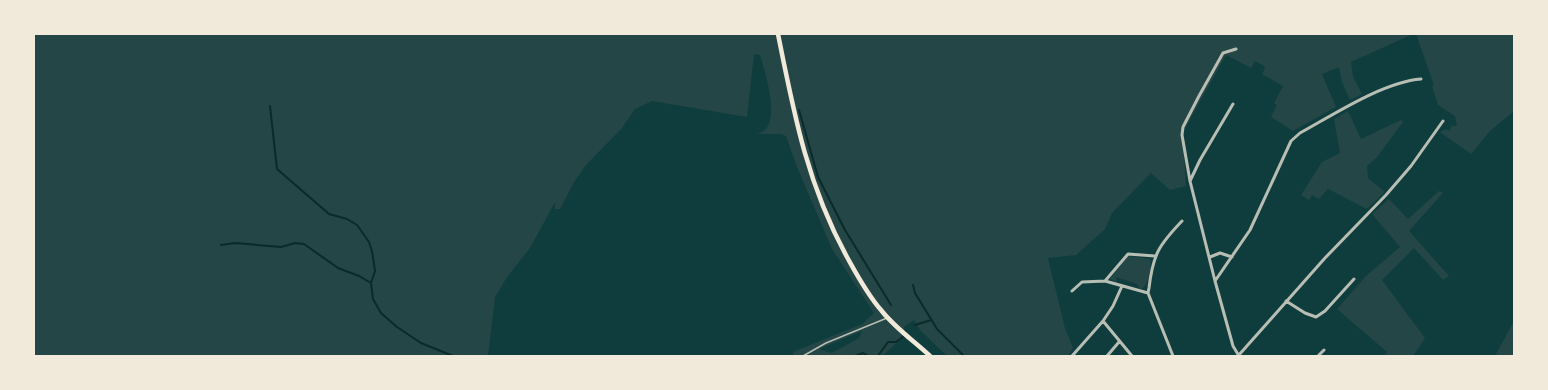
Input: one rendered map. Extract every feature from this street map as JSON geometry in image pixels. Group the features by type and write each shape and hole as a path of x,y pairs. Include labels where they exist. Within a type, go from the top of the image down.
{"main road":[{"path":"778,34 795,122 813,183 830,224 855,273 888,318 930,356"}],"street":[{"path":"1236,49 1223,53 1183,127 1182,139 1190,181 1215,281 1233,346 1239,356 1286,301 1386,195 1411,166 1443,121"},
{"path":"1215,281 1250,230 1291,141 1300,134 1371,96 1401,83 1421,79"},
{"path":"1190,181 1200,160 1234,104"},
{"path":"1173,356 1148,293 1155,256 1164,240 1182,221"},
{"path":"1210,257 1218,252 1232,257"},
{"path":"1105,282 1128,254 1155,256"},
{"path":"1286,301 1305,313 1316,317 1325,311 1354,279"},
{"path":"1072,291 1082,282 1105,282 1148,293"},
{"path":"1072,356 1113,306 1122,286"},
{"path":"1102,321 1132,356"},
{"path":"1107,356 1119,342"},
{"path":"1318,356 1324,350"}],"lane":[{"path":"805,356 807,353 826,343 888,318"}],"shaded area":[{"path":"34,34 1413,34 1351,62 1353,77 1362,94 1350,100 1342,82 1339,67 1322,74 1336,107 1293,131 1271,117 1277,105 1274,103 1283,86 1262,74 1265,69 1264,66 1255,61 1251,68 1226,55 1183,132 1186,186 1170,190 1151,173 1112,213 1105,229 1076,255 1048,258 1065,328 1073,348 1068,356 947,356 920,330 914,320 905,326 900,340 882,356 809,356 810,354 794,356 793,352 862,324 874,313 832,249 797,167 786,136 781,134 755,134 764,131 769,123 771,100 760,55 754,54 747,117 652,101 635,109 622,128 586,165 574,182 560,209 555,209 555,202 530,248 507,277 495,297 488,356 34,356","holes":["862,331 859,338 832,353 819,349"]},
{"path":"1416,34 1514,34 1514,111 1490,131 1471,154 1440,132 1446,129 1449,131 1452,126 1457,126 1455,116 1438,105 1432,86 1434,85"},
{"path":"1348,111 1361,139 1401,120 1403,122 1377,157 1367,166 1368,178 1385,192 1367,209 1328,189 1319,199 1312,195 1309,200 1301,195 1322,162 1340,153 1334,119"},
{"path":"1439,191 1443,193 1409,231 1449,276 1443,280 1414,248 1382,280 1425,338 1413,356 1384,356 1387,352 1337,309 1366,276 1400,247 1372,214 1389,199 1408,219"},
{"path":"1128,256 1150,259 1150,274 1143,288 1140,289 1137,284 1116,277 1117,283 1110,279"},
{"path":"1514,321 1514,356 1495,356"}],"waterway":[{"path":"270,106 277,169 329,214 347,219 357,225 369,242 372,251 375,271 371,283 373,299 381,313 397,327 421,343 453,356"},
{"path":"799,110 818,177 845,230 891,305"},
{"path":"221,245 235,243 281,247 295,243 304,244 338,268 359,276 371,283"},
{"path":"913,285 915,293 937,329 964,356"},
{"path":"915,325 931,320"},
{"path":"878,356 888,342 896,342 904,336"},
{"path":"855,356 863,353 868,356"}]}
